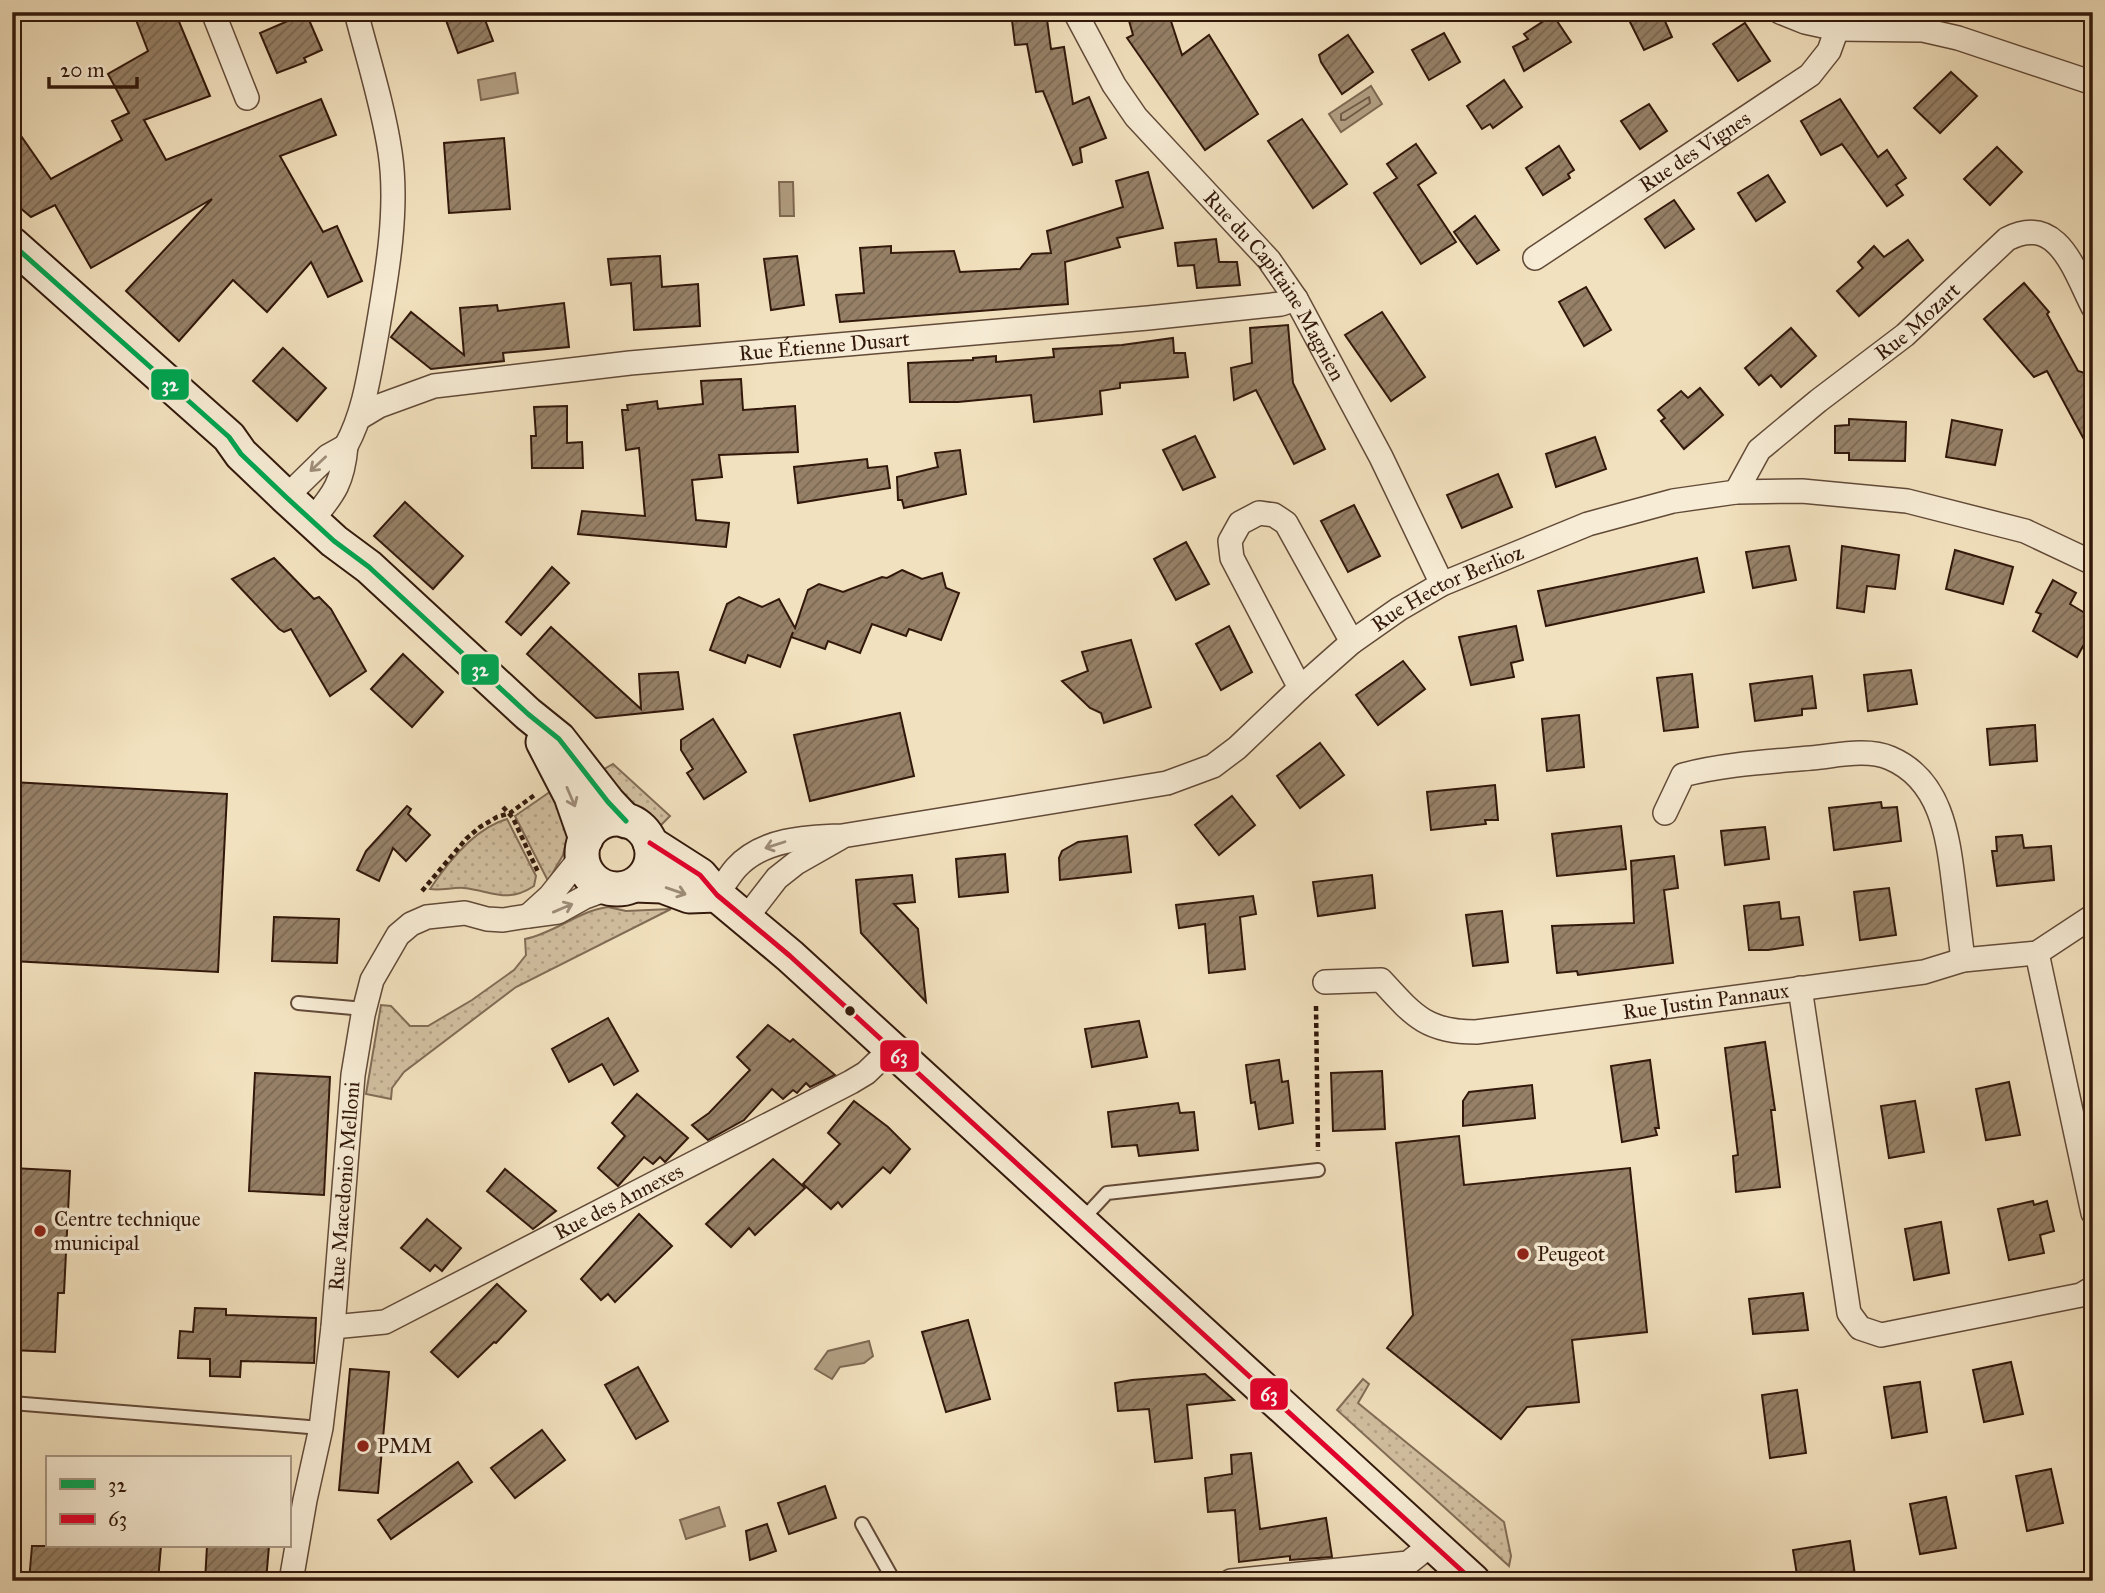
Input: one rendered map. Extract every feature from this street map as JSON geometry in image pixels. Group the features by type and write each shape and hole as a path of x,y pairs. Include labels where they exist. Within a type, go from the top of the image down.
{"main road":[{"path":"12,244 229,437 242,454 286,497 405,599 528,715 559,739 608,802 626,821 641,829 650,843 652,857 648,870 622,887"},
{"path":"528,715 571,796 584,847 585,868 592,879 622,887 662,886 690,896 717,895"},
{"path":"584,847 596,826 603,822 626,821"},
{"path":"650,843 700,875 717,895 746,918 1081,1221 1473,1581"}],"street":[{"path":"213,12 247,99"},
{"path":"312,520 331,499 338,486 344,472 345,446 359,418 383,297 390,236 390,156 356,12"},
{"name":"Rue du Capitaine Magnien","path":"1074,12 1114,85 1136,117 1269,260 1296,299 1381,457 1442,584"},
{"path":"1780,12 1805,22 1837,29 1887,28 1958,38 2093,83"},
{"name":"Rue des Vignes","path":"1535,258 1810,75 1829,51 1837,29"},
{"name":"Rue Mozart","path":"1736,492 1759,450 1905,335 2007,239 2032,231 2042,232 2051,238 2061,248 2093,307"},
{"name":"Rue Étienne Dusart","path":"359,418 379,406 434,386 644,361 1147,318 1281,304 1296,299"},
{"path":"286,497 328,456 345,446"},
{"name":"Rue Hector Berlioz","path":"717,895 736,868 762,850 808,837 842,836 1167,783 1189,776 1213,766 1237,748 1352,642 1399,609 1442,584 1588,524 1673,501 1736,492 1801,491 1907,502 2025,531 2093,562"},
{"path":"1300,688 1232,558 1230,541 1240,523 1259,513 1274,515 1286,523 1352,642"},
{"path":"1665,813 1683,775 1717,766 1858,754 1890,758 1908,769 1925,786 1936,802 1945,824 1963,960"},
{"name":"Rue Hector Berlioz","path":"746,918 777,878 796,863 842,836"},
{"path":"528,916 550,895 584,847"},
{"name":"Rue Macedonio Melloni","path":"292,1581 305,1500 321,1428 334,1326 353,1075 364,1009 372,980 398,935 411,923 427,917 465,913 503,920 558,912 586,897 622,887"},
{"name":"Rue Justin Pannaux","path":"1325,982 1381,980 1410,1011 1427,1024 1444,1030 1476,1032 1924,972 1963,960 2037,953 2093,916"},
{"path":"2037,953 2093,1213"},
{"path":"1800,988 1849,1313 1860,1328 1881,1335 2081,1295 2093,1288"},
{"name":"Rue des Annexes","path":"334,1326 385,1322 852,1082 866,1073 891,1049"},
{"path":"1231,1581 1408,1563 1432,1544"}],"lane":[{"path":"298,1003 364,1009"},
{"path":"1081,1221 1107,1193 1318,1170"},
{"path":"12,1403 321,1428"},
{"path":"862,1524 894,1581"}],"path":[{"path":"415,900 466,839 480,827 510,813 538,792"},
{"path":"503,807 510,813 543,883"},
{"path":"1318,1170 1315,1008 1325,982"}],"shaded area":[{"path":"613,764 670,816 660,826 641,809 629,803 599,772"},
{"path":"554,789 569,831 563,855 548,881 515,816"},
{"path":"507,819 536,876 534,886 507,895 464,888 430,889 463,847 495,823"},
{"path":"608,907 626,911 671,909 516,987 404,1072 392,1088 391,1099 366,1094 381,1005 391,1006 410,1026 428,1026 472,1000 514,970 526,955 525,939"},
{"path":"1363,1379 1369,1384 1358,1403 1504,1522 1511,1556 1509,1566 1337,1410"}],"water":[{"path":"515,73 518,93 481,100 478,80"},
{"path":"1371,86 1382,104 1341,132 1329,114"},
{"path":"779,182 793,182 794,216 780,216"},
{"path":"869,1341 873,1356 864,1363 840,1367 832,1379 815,1369 828,1351"},
{"path":"719,1507 725,1526 686,1539 680,1520"}],"building":[{"path":"133,12 175,12 210,96 144,120 166,160 321,99 336,135 280,156 323,232 337,226 362,281 328,297 311,262 267,312 233,280 179,341 126,291 212,199 91,268 55,205 31,217 12,201 12,123 51,179 122,140 112,121 129,113 108,74 148,51"},
{"path":"443,12 482,12 493,41 458,53"},
{"path":"1011,12 1046,12 1051,49 1064,47 1073,104 1089,97 1106,138 1080,148 1082,162 1073,165 1043,91 1036,92 1027,44 1015,45"},
{"path":"1141,12 1168,12 1182,55 1209,35 1258,114 1205,150 1127,38 1133,35 1128,17"},
{"path":"1625,12 1661,12 1672,37 1644,50"},
{"path":"306,13 322,50 304,58 306,62 277,73 260,33"},
{"path":"1553,15 1571,42 1524,71 1513,47 1528,39 1524,34"},
{"path":"1745,23 1770,61 1738,81 1713,44"},
{"path":"1444,33 1460,62 1429,80 1412,50"},
{"path":"1348,35 1373,72 1342,94 1319,55"},
{"path":"1951,72 1977,96 1940,133 1914,108"},
{"path":"1504,80 1522,107 1493,128 1490,124 1482,129 1467,106"},
{"path":"1840,99 1878,157 1887,150 1906,178 1896,185 1903,195 1887,206 1842,144 1821,155 1801,121"},
{"path":"1649,104 1667,131 1640,149 1621,121"},
{"path":"1302,119 1347,184 1313,208 1268,141"},
{"path":"504,138 510,209 449,213 444,143"},
{"path":"1416,144 1436,173 1418,185 1456,242 1421,264 1374,193 1397,178 1387,164"},
{"path":"1559,146 1574,170 1568,174 1570,178 1543,195 1526,168"},
{"path":"1997,147 2022,172 1990,205 1964,179"},
{"path":"1148,172 1163,228 1117,238 1120,247 1065,262 1068,304 840,322 836,295 864,293 860,248 891,246 891,253 954,251 960,272 1020,269 1032,254 1051,253 1047,231 1123,207 1116,181"},
{"path":"1768,175 1785,202 1756,221 1738,193"},
{"path":"1674,200 1694,229 1665,248 1645,219"},
{"path":"1475,216 1499,250 1477,264 1454,232"},
{"path":"1216,239 1219,262 1237,262 1240,285 1197,288 1194,265 1178,266 1175,243"},
{"path":"1908,240 1923,260 1859,316 1837,291 1863,268 1858,262 1874,246 1884,257"},
{"path":"660,256 662,287 698,284 700,326 634,330 631,283 611,285 608,259"},
{"path":"797,256 804,305 771,310 764,259"},
{"path":"2024,283 2049,312 2047,314 2078,371 2085,373 2093,387 2093,456 2047,371 2034,377 1984,319"},
{"path":"1586,287 1611,330 1584,346 1559,302"},
{"path":"564,303 569,347 503,353 504,361 431,369 391,337 411,312 464,355 460,308 497,305 498,311"},
{"path":"1382,312 1425,377 1391,401 1345,335"},
{"path":"1288,325 1293,383 1325,449 1294,464 1256,390 1234,400 1231,368 1252,363 1250,328"},
{"path":"1791,328 1816,356 1781,387 1771,375 1759,385 1745,368"},
{"path":"1173,338 1174,353 1185,353 1188,377 1120,383 1120,388 1100,391 1102,414 1034,422 1031,395 958,402 910,402 908,363 973,360 996,356 996,362 1054,357 1053,349 1122,345"},
{"path":"283,348 326,388 297,421 253,381"},
{"path":"741,379 743,410 795,406 798,452 719,455 722,477 692,480 696,520 729,523 726,547 578,534 582,511 645,516 639,448 626,450 622,410 628,410 627,405 657,401 658,409 703,404 701,381"},
{"path":"1700,388 1723,415 1684,449 1661,421 1665,418 1658,410 1681,391 1688,398"},
{"path":"567,406 567,443 582,442 583,468 532,468 531,436 536,436 534,407"},
{"path":"1849,419 1906,422 1905,461 1849,460 1849,453 1835,453 1835,426 1849,425"},
{"path":"1952,420 2002,430 1995,465 1946,457"},
{"path":"1195,436 1215,477 1183,490 1163,450"},
{"path":"1595,437 1606,469 1556,487 1546,454"},
{"path":"960,450 966,494 904,508 902,500 898,500 897,477 938,467 935,453"},
{"path":"867,459 868,468 887,466 890,488 798,503 794,467"},
{"path":"1498,474 1512,507 1462,528 1447,495"},
{"path":"405,502 463,556 433,589 374,536"},
{"path":"1354,505 1380,556 1348,572 1321,521"},
{"path":"1186,542 1209,584 1176,600 1154,559"},
{"path":"1789,546 1796,580 1753,588 1746,552"},
{"path":"1842,546 1899,555 1895,589 1867,586 1864,612 1837,608"},
{"path":"1955,550 2013,567 2003,604 1946,589"},
{"path":"274,558 314,599 319,597 331,609 366,671 330,696 291,629 284,632 279,629 232,579"},
{"path":"1697,558 1704,592 1546,626 1538,591"},
{"path":"552,567 569,583 521,635 506,622"},
{"path":"902,570 922,579 942,573 946,588 959,593 941,640 909,629 906,636 872,624 860,653 828,641 825,649 791,637 780,667 748,655 745,663 710,650 727,604 739,597 762,607 779,599 795,628 808,590 819,584 843,592 882,577 887,578"},
{"path":"2053,580 2076,593 2070,604 2093,618 2093,628 2077,657 2033,631 2041,614 2036,612"},
{"path":"1229,626 1252,672 1221,690 1196,644"},
{"path":"1516,626 1523,660 1511,663 1514,677 1471,685 1459,637"},
{"path":"551,627 641,709 639,674 678,672 683,709 596,718 527,654"},
{"path":"1131,640 1151,707 1104,723 1101,713 1090,708 1062,681 1088,671 1082,652"},
{"path":"403,654 443,692 412,727 371,689"},
{"path":"1403,661 1425,689 1378,725 1356,695"},
{"path":"1911,670 1917,704 1868,711 1864,675"},
{"path":"1692,674 1698,727 1664,731 1657,678"},
{"path":"1812,676 1816,708 1802,709 1802,715 1755,721 1750,684"},
{"path":"900,713 914,776 810,801 794,735"},
{"path":"1579,715 1584,767 1547,771 1542,719"},
{"path":"713,719 746,772 704,799 687,773 693,769 681,750 681,740"},
{"path":"2035,725 2037,761 1990,765 1987,729"},
{"path":"1320,743 1344,775 1300,808 1277,776"},
{"path":"12,782 227,794 218,972 12,961"},
{"path":"1495,785 1498,820 1485,820 1486,824 1431,830 1427,792"},
{"path":"1232,796 1255,825 1219,855 1195,825"},
{"path":"1881,802 1882,808 1897,807 1901,841 1834,850 1829,808"},
{"path":"407,806 411,809 408,814 430,835 406,861 393,848 379,881 357,870 366,851"},
{"path":"1621,826 1626,869 1557,876 1552,834"},
{"path":"1765,827 1769,859 1725,865 1721,831"},
{"path":"2022,835 2024,848 2051,846 2054,880 1997,886 1992,851 1997,851 1996,837"},
{"path":"1127,836 1131,872 1060,880 1059,858 1062,851 1078,842"},
{"path":"1005,854 1008,892 959,897 956,859"},
{"path":"1674,856 1678,888 1664,890 1673,963 1578,975 1577,971 1557,973 1552,926 1634,923 1631,861"},
{"path":"912,875 915,902 894,904 918,929 926,1002 861,933 856,880"},
{"path":"1372,875 1375,908 1318,916 1313,882"},
{"path":"1889,888 1896,935 1860,940 1854,892"},
{"path":"1253,896 1256,914 1240,917 1245,969 1209,973 1205,924 1179,928 1176,905"},
{"path":"1779,902 1781,919 1799,917 1803,945 1749,950 1744,906"},
{"path":"1502,911 1508,962 1473,966 1466,915"},
{"path":"274,917 339,919 337,963 272,961"},
{"path":"608,1018 638,1071 614,1085 602,1064 569,1082 552,1049"},
{"path":"1139,1021 1147,1057 1092,1067 1085,1029"},
{"path":"768,1025 790,1042 793,1039 835,1075 810,1087 806,1083 797,1093 793,1090 783,1099 772,1089 744,1120 708,1140 692,1125 709,1113 750,1070 737,1057"},
{"path":"1765,1042 1775,1110 1771,1110 1780,1187 1736,1192 1733,1156 1738,1155 1725,1048"},
{"path":"1279,1060 1282,1082 1288,1081 1293,1123 1259,1129 1255,1102 1251,1103 1246,1065"},
{"path":"1650,1060 1659,1128 1655,1128 1657,1135 1622,1142 1611,1066"},
{"path":"1382,1071 1385,1129 1333,1131 1331,1073"},
{"path":"255,1073 330,1077 324,1195 249,1191"},
{"path":"2009,1082 2020,1135 1986,1140 1976,1089"},
{"path":"1532,1085 1535,1118 1463,1126 1463,1101 1469,1092"},
{"path":"637,1094 688,1138 665,1162 660,1157 653,1164 644,1157 618,1186 598,1168 625,1136 612,1123"},
{"path":"854,1101 888,1127 910,1149 890,1173 883,1167 842,1207 838,1202 831,1209 803,1184 840,1144 828,1133"},
{"path":"1915,1101 1924,1152 1889,1158 1881,1106"},
{"path":"1178,1103 1180,1113 1194,1112 1198,1150 1139,1156 1137,1145 1112,1147 1108,1112"},
{"name":"Peugeot","path":"1459,1136 1464,1185 1630,1168 1647,1332 1572,1340 1579,1402 1527,1407 1501,1439 1387,1348 1413,1315 1396,1143"},
{"path":"773,1159 805,1188 755,1235 749,1228 731,1247 706,1224"},
{"name":"Centre technique municipal","path":"12,1168 70,1171 64,1293 58,1293 55,1352 12,1350"},
{"path":"505,1169 556,1211 533,1229 487,1191"},
{"path":"2033,1201 2034,1205 2047,1201 2054,1231 2040,1235 2044,1253 2009,1260 1998,1209"},
{"path":"639,1214 672,1246 615,1302 608,1294 601,1300 581,1279"},
{"path":"427,1219 461,1248 442,1271 435,1265 430,1271 401,1248"},
{"path":"1941,1222 1949,1273 1914,1280 1905,1229"},
{"path":"497,1284 526,1311 458,1377 431,1352"},
{"path":"1803,1293 1808,1330 1753,1334 1749,1299"},
{"path":"195,1308 226,1309 226,1315 316,1318 314,1363 241,1361 240,1377 210,1376 210,1359 178,1358 180,1331 193,1332"},
{"path":"968,1320 990,1399 946,1412 922,1332"},
{"path":"2011,1362 2023,1414 1984,1422 1973,1370"},
{"path":"638,1367 668,1421 636,1439 605,1385"},
{"name":"PMM","path":"350,1369 389,1372 378,1493 339,1490"},
{"path":"1205,1374 1234,1400 1187,1405 1192,1458 1155,1462 1149,1409 1118,1411 1115,1383"},
{"path":"1920,1382 1927,1432 1892,1438 1884,1387"},
{"path":"1797,1390 1806,1453 1770,1458 1762,1395"},
{"path":"542,1430 565,1460 515,1498 491,1468"},
{"path":"1251,1453 1260,1529 1326,1518 1332,1557 1290,1560 1290,1556 1239,1562 1235,1510 1208,1512 1205,1478 1232,1474 1231,1455"},
{"path":"458,1462 472,1482 391,1539 378,1520"},
{"path":"2051,1469 2063,1523 2027,1531 2016,1476"},
{"path":"825,1486 836,1518 789,1534 778,1503"},
{"path":"1946,1497 1956,1548 1920,1554 1910,1504"},
{"path":"767,1524 776,1551 750,1560 746,1531"},
{"path":"1850,1541 1855,1575 1819,1581 1798,1581 1793,1550"},
{"path":"32,1546 161,1548 158,1581 29,1581"},
{"path":"207,1548 269,1548 266,1581 205,1581"}],"transit line":[{"name":"32","path":"12,244 229,437 241,454 334,541 369,567 528,714 559,739 626,821"},
{"name":"63","path":"650,843 700,875 717,895 790,956 1473,1581"}],"place":[{"name":"Centre technique municipal","path":"40,1231"},
{"name":"Peugeot","path":"1523,1254"},
{"name":"PMM","path":"363,1446"}]}
